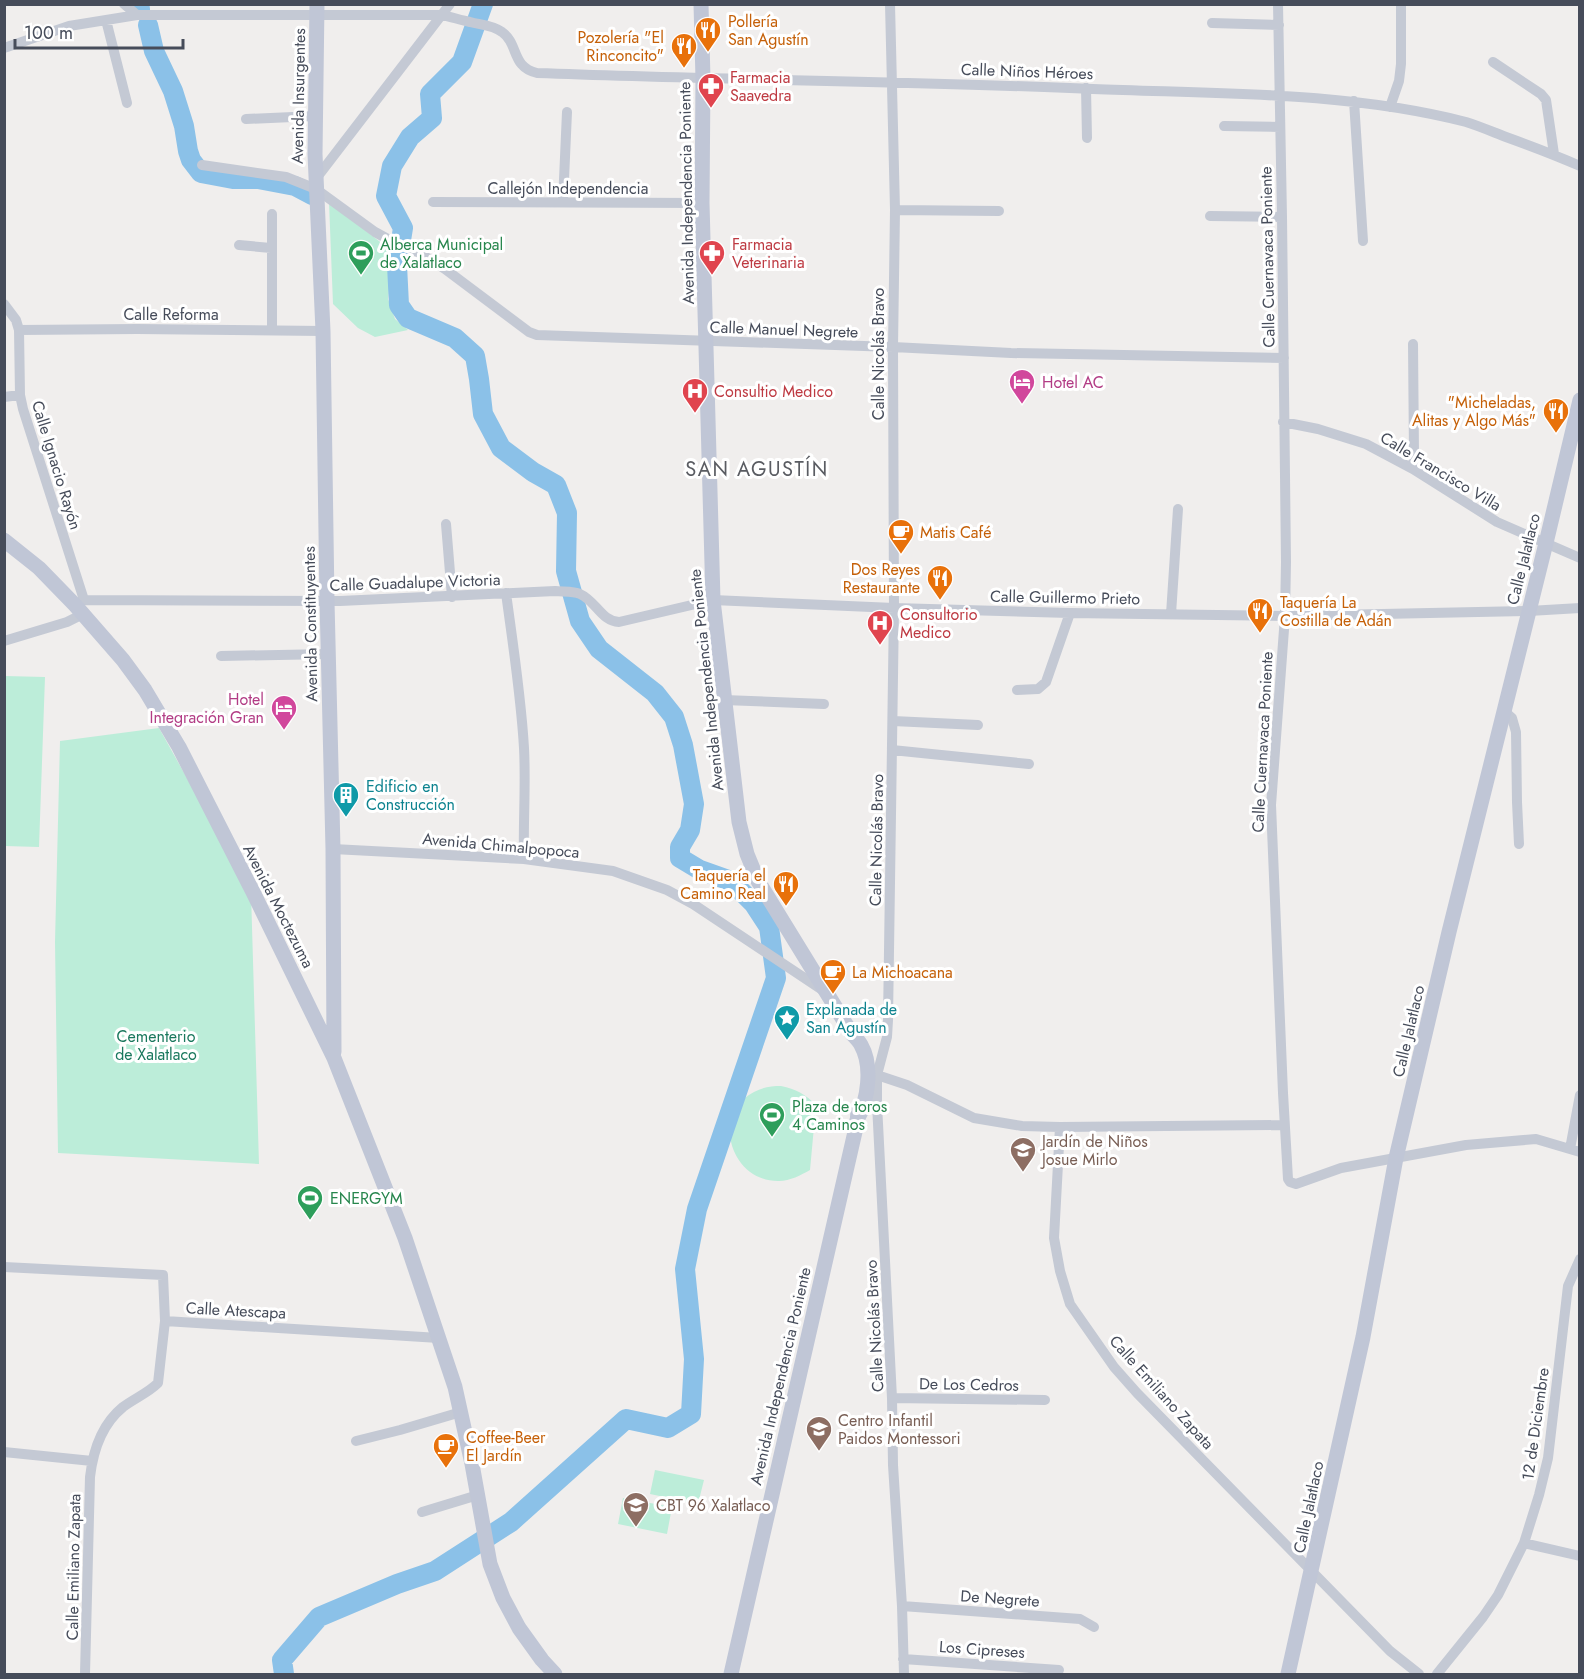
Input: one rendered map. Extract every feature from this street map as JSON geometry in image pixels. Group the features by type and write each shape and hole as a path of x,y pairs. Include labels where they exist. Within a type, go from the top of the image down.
{"main road":[{"name":"Avenida Independencia Poniente","path":"701,4 702,203 713,600 739,822 747,854 758,881 852,1034 861,1044 865,1054 872,1074 864,1108 857,1120"},
{"name":"Avenida Insurgentes","path":"315,185 317,10"},
{"name":"Avenida Constituyentes","path":"315,185 323,331 333,849 334,1058"},
{"name":"Calle Jalatlaco","path":"1288,1674 1363,1337 1396,1158 1449,932 1580,400"},
{"name":"Avenida Moctezuma","path":"8,547 39,568 81,607 145,690 179,747 334,1058 405,1238 455,1387 490,1564 503,1598 519,1628 555,1674"},
{"name":"Avenida Independencia Poniente","path":"731,1674 857,1120 859,1075 852,1034"}],"street":[{"path":"124,4 137,15"},
{"path":"202,165 286,177 315,185 450,4"},
{"name":"Calle Nicolás Bravo","path":"890,4 895,210 892,347 894,608 888,1020 887,1037 872,1074 877,1104 904,1674"},
{"name":"Calle Cuernavaca Poniente","path":"1278,4 1284,357 1285,616 1271,806 1287,1173 1292,1184 1300,1183 1341,1168 1396,1158"},
{"path":"1390,107 1399,81 1401,64 1401,4"},
{"path":"4,48 69,26 137,15 317,10 442,15"},
{"name":"Calle Niños Héroes","path":"442,15 486,25 504,33 519,62 532,72 703,79 1086,88 1354,101 1417,111 1469,123 1580,166"},
{"path":"106,20 126,103"},
{"path":"1212,23 1279,25"},
{"path":"1493,62 1541,94 1546,100 1554,154"},
{"path":"1086,88 1087,138"},
{"path":"1354,101 1362,241"},
{"path":"563,202 567,112"},
{"path":"246,119 315,116"},
{"path":"1224,126 1280,127"},
{"name":"Calle Manuel Negrete","path":"315,185 375,232 418,252 445,269 529,332 537,335 1011,353 1284,357"},
{"name":"Callejón Independencia","path":"433,202 702,203"},
{"path":"895,210 999,211"},
{"path":"272,214 272,330"},
{"path":"1210,216 1282,216"},
{"path":"239,245 272,248"},
{"name":"Calle Ignacio Rayón","path":"4,304 16,320 19,330 20,395 23,409 81,607"},
{"name":"Calle Reforma","path":"19,330 323,331"},
{"path":"1413,344 1413,469"},
{"path":"4,397 20,395"},
{"name":"Calle Francisco Villa","path":"1283,422 1327,431 1366,444 1413,469 1497,522 1546,543"},
{"path":"1171,614 1178,509"},
{"path":"446,524 452,597"},
{"path":"1546,543 1580,558"},
{"name":"Calle Guadalupe Victoria","path":"4,641 67,622 81,607 452,597 555,591 578,593"},
{"path":"506,593 522,720 524,859"},
{"name":"Calle Guillermo Prieto","path":"578,593 613,622 713,600 1070,613 1285,616 1580,608"},
{"path":"1017,690 1038,689 1046,682 1070,613"},
{"path":"221,656 328,654"},
{"path":"724,700 824,704"},
{"path":"1504,711 1512,718 1516,732 1519,844"},
{"path":"893,721 978,725"},
{"path":"892,750 1029,764"},
{"name":"Avenida Chimalpopoca","path":"333,849 524,859 613,871 667,890 693,904 828,993"},
{"path":"872,1074 907,1085 974,1118 1022,1126 1285,1125"},
{"path":"1396,1158 1466,1145 1536,1139 1575,1151 1580,1095"},
{"name":"Calle Emiliano Zapata","path":"1060,1127 1054,1238 1060,1271 1070,1304 1114,1367 1390,1651 1418,1674"},
{"name":"12 de Diciembre","path":"1437,1674 1498,1595 1524,1543 1548,1458 1568,1286 1580,1259"},
{"path":"4,1268 163,1275 165,1321"},
{"name":"Calle Atescapa","path":"92,1461 100,1437 110,1420 123,1407 158,1383 165,1321 439,1338"},
{"name":"De Los Cedros","path":"892,1398 1045,1400"},
{"path":"356,1441 460,1412"},
{"path":"4,1452 92,1461"},
{"name":"Calle Emiliano Zapata","path":"85,1674 92,1461"},
{"path":"422,1512 478,1496"},
{"path":"1524,1543 1580,1556"},
{"name":"De Negrete","path":"902,1606 1080,1619 1094,1628"},
{"name":"Los Cipreses","path":"903,1659 1059,1670"}],"green space":[{"name":"Alberca Municipal de Xalatlaco","path":"329,202 393,252 388,299 395,319 408,330 375,337 358,328 333,304"},
{"path":"5,676 45,677 39,847 5,846"},
{"name":"Cementerio de Xalatlaco","path":"159,728 251,893 259,1164 58,1153 55,942 60,741"},
{"name":"Plaza de toros 4 Caminos","path":"781,1086 800,1092 816,1105 810,1170 791,1179 779,1181 762,1178 749,1171 738,1159 732,1146 730,1131 733,1116 740,1102 757,1090"},
{"path":"655,1470 704,1480 698,1504 650,1494"},
{"path":"623,1498 672,1507 667,1534 618,1524"}],"waterway":[{"path":"136,4 140,9"},
{"path":"284,1674 282,1660 319,1617 397,1584 435,1571 511,1522 626,1419 668,1428 691,1414 694,1359 685,1269 697,1209 776,978 769,927 754,904 731,881 700,870 680,858 680,847 690,830 694,804 683,745 674,717 655,693 599,649 580,621 566,571 567,513 556,485 533,472 501,448 483,414 475,356 455,338 408,318 399,305 397,265 403,228 386,196 392,166 410,137 432,118 430,94 462,62 483,4"},
{"path":"148,25 154,51 173,91 184,126 191,160 201,173 233,179 258,179 295,186 312,195"}],"place":[{"name":"Pollería San Agustín","path":"708,53"},
{"name":"Pozolería \"El Rinconcito\"","path":"684,69"},
{"name":"Farmacia Saavedra","path":"711,109"},
{"name":"Alberca Municipal de Xalatlaco","path":"361,276"},
{"name":"Farmacia Veterinaria","path":"712,276"},
{"name":"Hotel AC","path":"1022,405"},
{"name":"Consultio Medico","path":"695,414"},
{"name":"\"Micheladas, Alitas y Algo Más\"","path":"1556,434"},
{"name":"Matis Café","path":"901,555"},
{"name":"Dos Reyes Restaurante","path":"940,601"},
{"name":"Taquería La Costilla de Adán","path":"1260,634"},
{"name":"Consultorio Medico","path":"880,646"},
{"name":"Hotel Integración Gran","path":"284,731"},
{"name":"Edificio en Construcción","path":"346,818"},
{"name":"Taquería el Camino Real","path":"786,907"},
{"name":"La Michoacana","path":"833,995"},
{"name":"Explanada de San Agustín","path":"787,1041"},
{"name":"Plaza de toros 4 Caminos","path":"772,1138"},
{"name":"Jardín de Niños Josue Mirlo","path":"1023,1173"},
{"name":"ENERGYM","path":"310,1221"},
{"name":"Centro Infantil Paidos Montessori","path":"819,1452"},
{"name":"Coffee-Beer El Jardín","path":"446,1469"},
{"name":"CBT 96 Xalatlaco","path":"636,1528"}],"district":[{"name":"SAN AGUSTÍN","path":"757,469"}]}
